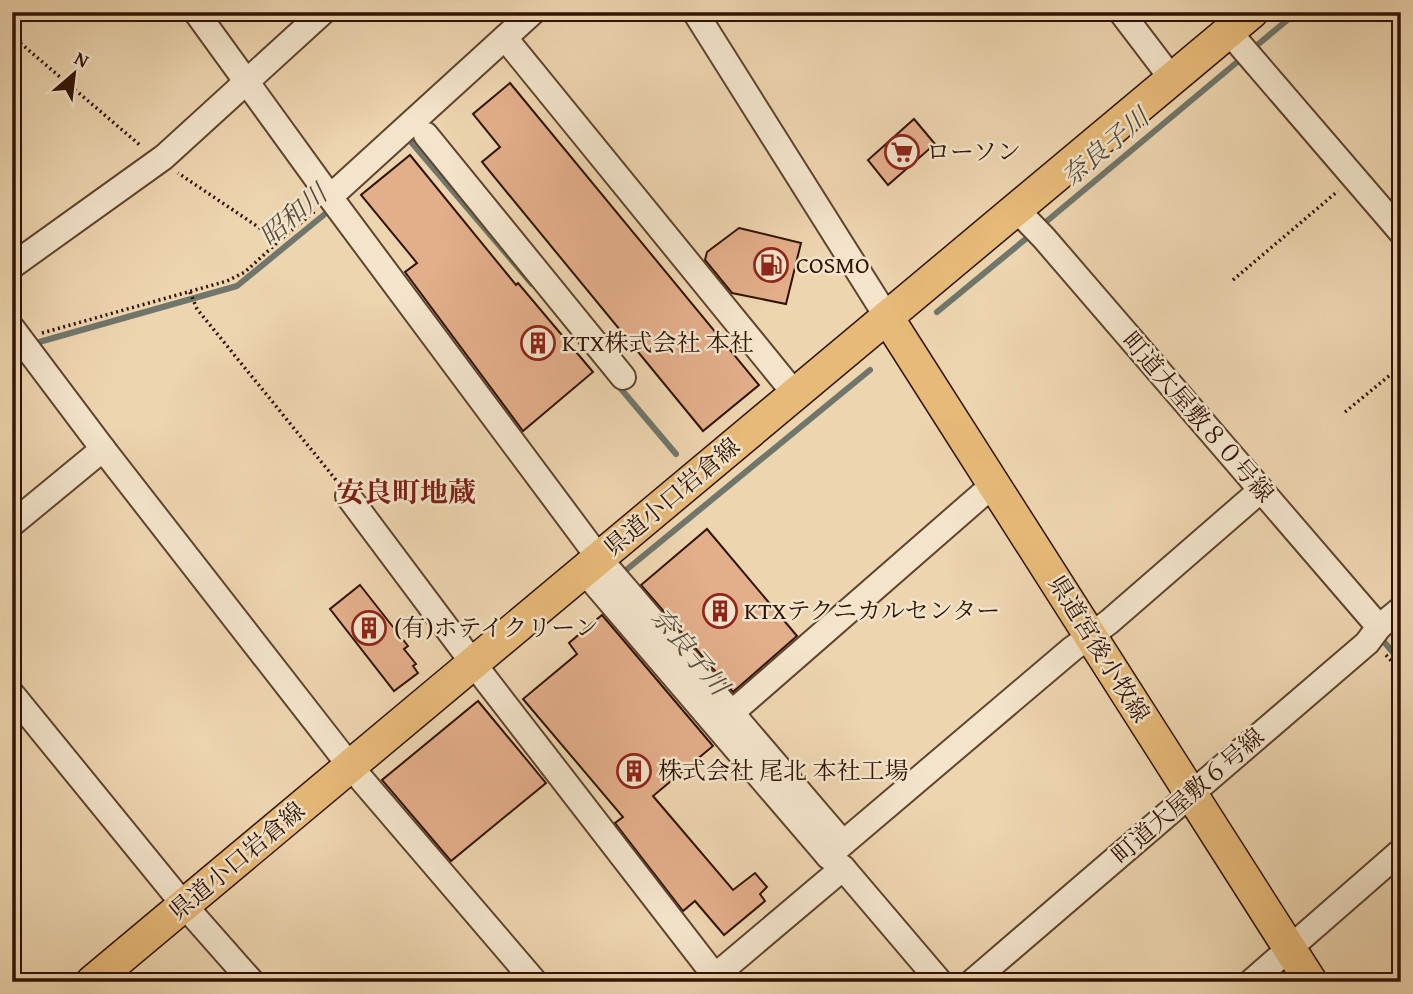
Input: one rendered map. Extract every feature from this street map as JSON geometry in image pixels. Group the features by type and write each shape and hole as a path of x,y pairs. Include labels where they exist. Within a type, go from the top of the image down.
{"main road":[{"name":"県道小口岩倉線","path":"92,982 795,394 881,307 1016,209 1240,22"},
{"name":"県道宮後小牧線","path":"881,307 1311,982"}],"street":[{"path":"196,12 248,81 591,564 725,719 940,982"},
{"path":"12,266 164,156 323,12"},
{"path":"335,204 509,43 533,12"},
{"path":"695,12 881,307"},
{"path":"1121,12 1172,79"},
{"path":"1240,22 1353,178 1401,232"},
{"path":"509,43 795,394"},
{"path":"426,135 623,377"},
{"name":"町道大屋敷８０号線","path":"1016,209 1044,238 1379,627"},
{"path":"22,340 103,449 350,766 535,982"},
{"path":"12,524 103,449"},
{"path":"725,719 993,484"},
{"path":"348,496 712,979 838,856 1072,649 1110,622 1261,490"},
{"name":"町道大屋敷６号線","path":"972,982 1367,643 1379,627 1401,609"},
{"path":"12,694 184,905 251,982"},
{"path":"1251,982 1401,851"}],"path":[{"path":"1233,280 1353,178"},
{"path":"279,242 335,204"},
{"path":"22,340 190,292 197,309 348,496"},
{"path":"1345,412 1401,366"}],"building":[{"path":"510,83 759,385 703,431 482,162 500,147 473,114"},
{"name":"ローソン","path":"914,119 935,144 888,185 868,160"},
{"path":"410,155 516,285 518,283 593,372 523,431 405,272 417,263 361,195"},
{"path":"739,228 801,243 786,304 732,293 705,260 707,252"},
{"name":"KTXテクニカルセンター","path":"707,529 797,636 733,692 641,585"},
{"name":"(有)ホテイクリーン","path":"360,585 408,646 404,649 416,664 413,666 418,673 394,691 330,609"},
{"name":"株式会社 尾北 本社工場","path":"602,615 713,746 653,796 733,890 755,873 767,887 760,894 765,901 724,935 695,901 683,911 615,823 623,817 523,699 577,654 569,643"},
{"path":"478,701 546,783 451,861 382,780"}],"waterway":[{"name":"奈良子川","path":"1250,51 1297,12"},
{"name":"奈良子川","path":"1041,226 1242,58"},
{"path":"406,136 532,284"},
{"name":"昭和川","path":"32,344 237,286 331,209"},
{"name":"奈良子川","path":"937,312 1033,233"},
{"name":"奈良子川","path":"620,575 870,370"},
{"path":"616,383 676,454"},
{"path":"1380,637 1401,662"}],"place":[{"name":"ローソン","path":"902,152"},
{"name":"COSMO","path":"771,265"},
{"name":"KTX株式会社 本社","path":"538,343"},
{"name":"KTXテクニカルセンター","path":"720,611"},
{"name":"(有)ホテイクリーン","path":"369,628"},
{"name":"株式会社 尾北 本社工場","path":"634,771"}],"district":[{"name":"安良町地蔵","path":"406,492"}]}
